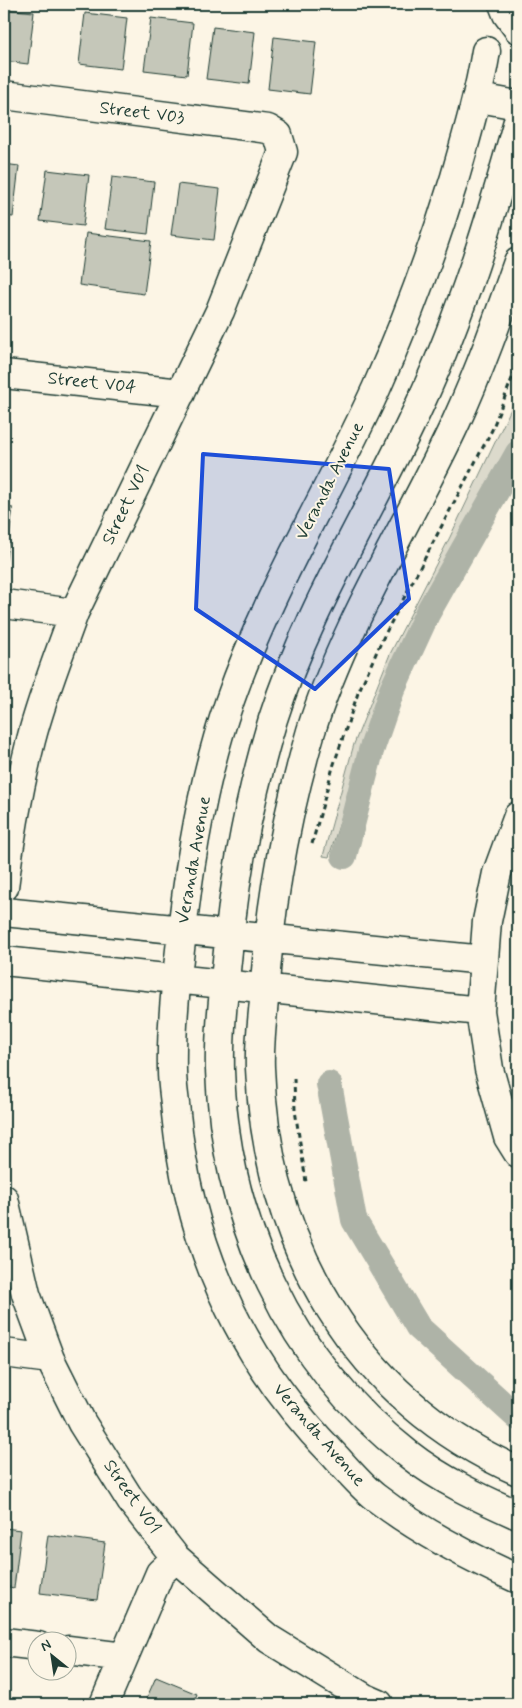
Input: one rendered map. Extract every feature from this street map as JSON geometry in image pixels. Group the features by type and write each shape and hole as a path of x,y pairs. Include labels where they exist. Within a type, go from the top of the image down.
{"street":[{"path":"480,4 509,16"},
{"name":"Veranda Avenue","path":"486,51 479,98 441,220 409,311 376,389 268,604 228,706 208,780 191,861 177,979 172,1072 185,1181 199,1238 219,1288 242,1335 278,1393 316,1438 373,1496 442,1541 518,1580"},
{"name":"Street V03","path":"4,95 268,129 278,135"},
{"path":"479,98 518,105"},
{"path":"518,121 487,231 454,324 420,405 312,620 274,717 255,788 238,866 224,984 220,1068 232,1170 245,1222 263,1268 284,1311 318,1364 352,1404 409,1455 474,1495 518,1515"},
{"name":"Street V01","path":"4,887 6,855 31,738 55,665 74,613 220,311 277,172 283,152 278,135"},
{"path":"518,262 491,338 456,421 348,636 312,729 277,873 264,988 260,1067 271,1162 283,1209 319,1292 350,1340 381,1377 434,1423 493,1460 518,1471"},
{"name":"Street V04","path":"4,374 181,393"},
{"path":"4,604 74,613"},
{"path":"518,816 497,873 487,921 480,1011 489,1069 508,1137 518,1153"},
{"path":"4,912 484,960"},
{"path":"4,961 480,1011"},
{"name":"Street V01","path":"4,1199 26,1294 50,1359 82,1423 131,1501 176,1558 269,1638 363,1697 379,1704"},
{"path":"4,1353 50,1359"},
{"path":"104,1704 160,1573 176,1558"},
{"path":"4,1642 28,1645"},
{"path":"78,1651 124,1657"}],"path":[{"path":"312,846 333,767 358,693 382,638 492,430 518,362"},
{"path":"294,1078 295,1110 307,1188"}],"highlighted area":[{"path":"203,454 389,469 409,599 315,689 196,609"}],"shaded area":[{"path":"518,394 518,428 516,435 430,594 378,700 329,857 323,856 354,744 390,654 450,537"}],"building":[{"path":"4,9 34,12 28,64 4,61"},
{"path":"85,13 127,18 121,69 79,64"},
{"path":"151,18 193,23 187,75 144,70"},
{"path":"213,27 255,32 249,84 206,79"},
{"path":"274,37 316,42 310,94 268,89"},
{"path":"4,164 19,166 13,217 4,216"},
{"path":"47,170 89,175 83,226 40,221"},
{"path":"112,177 154,182 148,234 105,229"},
{"path":"178,184 220,189 214,240 171,235"},
{"path":"86,233 151,241 144,294 79,285"},
{"path":"4,507 13,508 5,565 4,565"},
{"path":"4,1528 21,1530 14,1588 4,1586"},
{"path":"48,1535 105,1543 97,1600 40,1593"},
{"path":"156,1677 197,1694 193,1704 144,1704"}],"waterway":[{"path":"344,856 371,751 392,690 427,614 518,453"},
{"path":"329,1084 354,1220 418,1327 518,1418"}]}
